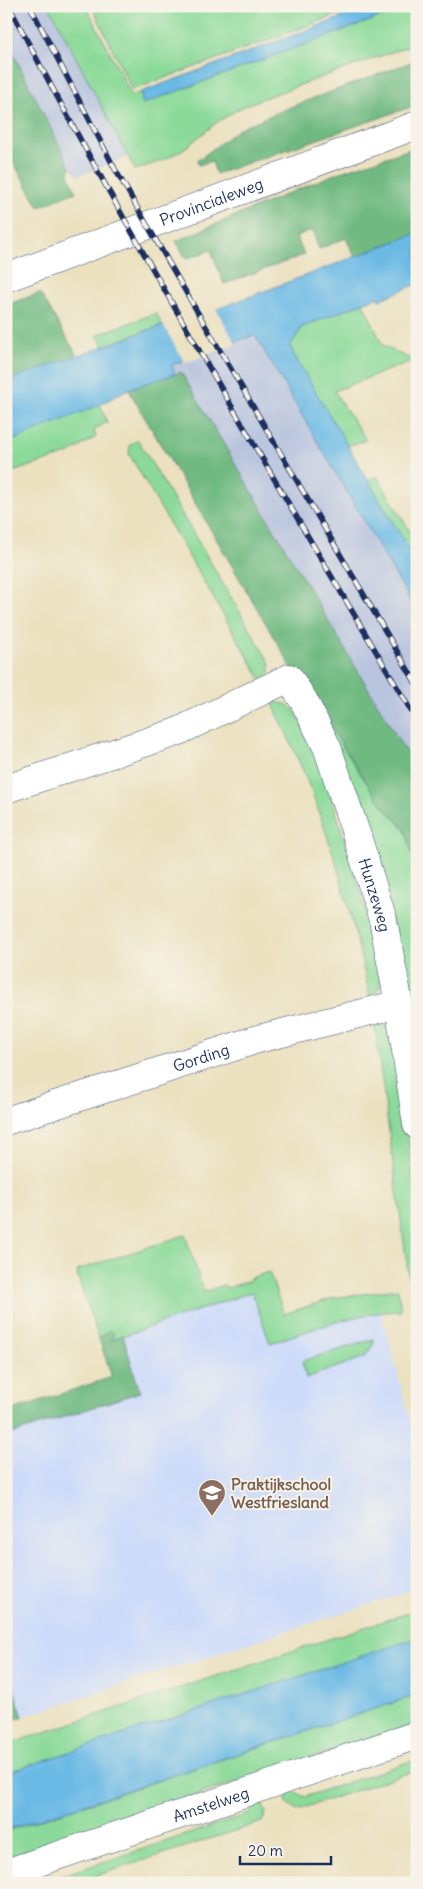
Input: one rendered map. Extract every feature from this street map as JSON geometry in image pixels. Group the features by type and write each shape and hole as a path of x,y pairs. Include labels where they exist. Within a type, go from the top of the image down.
{"street":[{"name":"Provincialeweg","path":"6,278 417,126"},
{"name":"Hunzeweg","path":"6,789 177,732 289,678 304,701 327,747 383,920 399,1004 417,1124"},
{"name":"Gording","path":"6,1121 258,1038 399,1004"},
{"name":"Amstelweg","path":"6,1873 417,1735"}],"shaded area":[{"path":"6,6 49,6 128,157 78,176 70,167 6,39"},
{"path":"255,335 417,612 417,771 181,372 175,374 172,365"},
{"name":"Praktijkschool Westfriesland","path":"252,1292 270,1343 339,1321 381,1312 417,1446 417,1589 6,1722 6,1436 140,1392 123,1335"}],"green space":[{"path":"49,6 86,6 132,96 141,92 142,104 410,6 417,6 417,43 238,109 216,123 185,148 164,160 135,170"},
{"path":"92,6 361,6 132,90"},
{"path":"6,39 70,167 69,174 76,192 39,207 12,160 6,163"},
{"path":"417,60 417,105 216,174 212,161 199,165 197,161 240,128 300,103"},
{"path":"417,147 417,233 355,257 346,238 319,249 312,230 296,236 304,255 224,284 211,250 186,259 176,241 337,173"},
{"path":"40,293 78,357 6,381 6,305"},
{"path":"363,303 383,346 417,362 417,367 406,363 334,391 366,440 347,446 290,346 302,327"},
{"path":"156,313 162,325 104,346 97,335"},
{"path":"181,372 417,771 417,870 405,829 384,807 370,788 292,668 128,389"},
{"path":"100,404 107,422 94,430 96,437 68,454 6,474 6,443"},
{"path":"138,440 270,663 270,674 262,681 129,454 130,445"},
{"path":"377,476 417,543 417,563 368,480"},
{"path":"272,702 286,704 296,712 326,779 381,958 381,985 370,998 335,859 302,769"},
{"path":"323,715 370,788 384,807 405,829 417,870 417,1028 404,959"},
{"path":"374,1022 385,1026 395,1038 417,1207 417,1308 413,1309"},
{"path":"185,1235 204,1292 223,1285 227,1288 269,1272 284,1314 333,1298 398,1289 401,1311 351,1318 270,1343 252,1292 111,1340 109,1330 99,1339 77,1275 78,1270"},
{"path":"109,1330 114,1334 111,1340 123,1335 140,1392 6,1436 6,1412 112,1377 99,1339"},
{"path":"374,1339 373,1345 365,1357 306,1378 302,1361"},
{"path":"417,1610 417,1638 6,1773 6,1745"},
{"path":"6,1666 23,1717 6,1722"},
{"path":"417,1695 417,1723 6,1858 6,1831"},
{"path":"417,1759 417,1770 298,1810 288,1805 283,1791 289,1788 304,1797"},
{"path":"260,1798 266,1813 262,1822 74,1883 39,1883 249,1814 256,1799"}],"water":[{"path":"372,6 410,6 142,104 141,92"},
{"path":"417,233 417,284 379,300 378,297 302,327 290,346 417,563 417,612 255,335 172,365 175,374 128,389 99,405 6,443 6,381 186,317 217,309"},
{"path":"417,1638 417,1695 6,1830 6,1773"}],"pier":[{"path":"215,307 236,344 185,363 162,323 185,314"}],"railway":[{"path":"9,6 157,277 417,721"},
{"path":"30,6 115,169 417,685"}],"place":[{"name":"Praktijkschool Westfriesland","path":"212,1517"}]}
